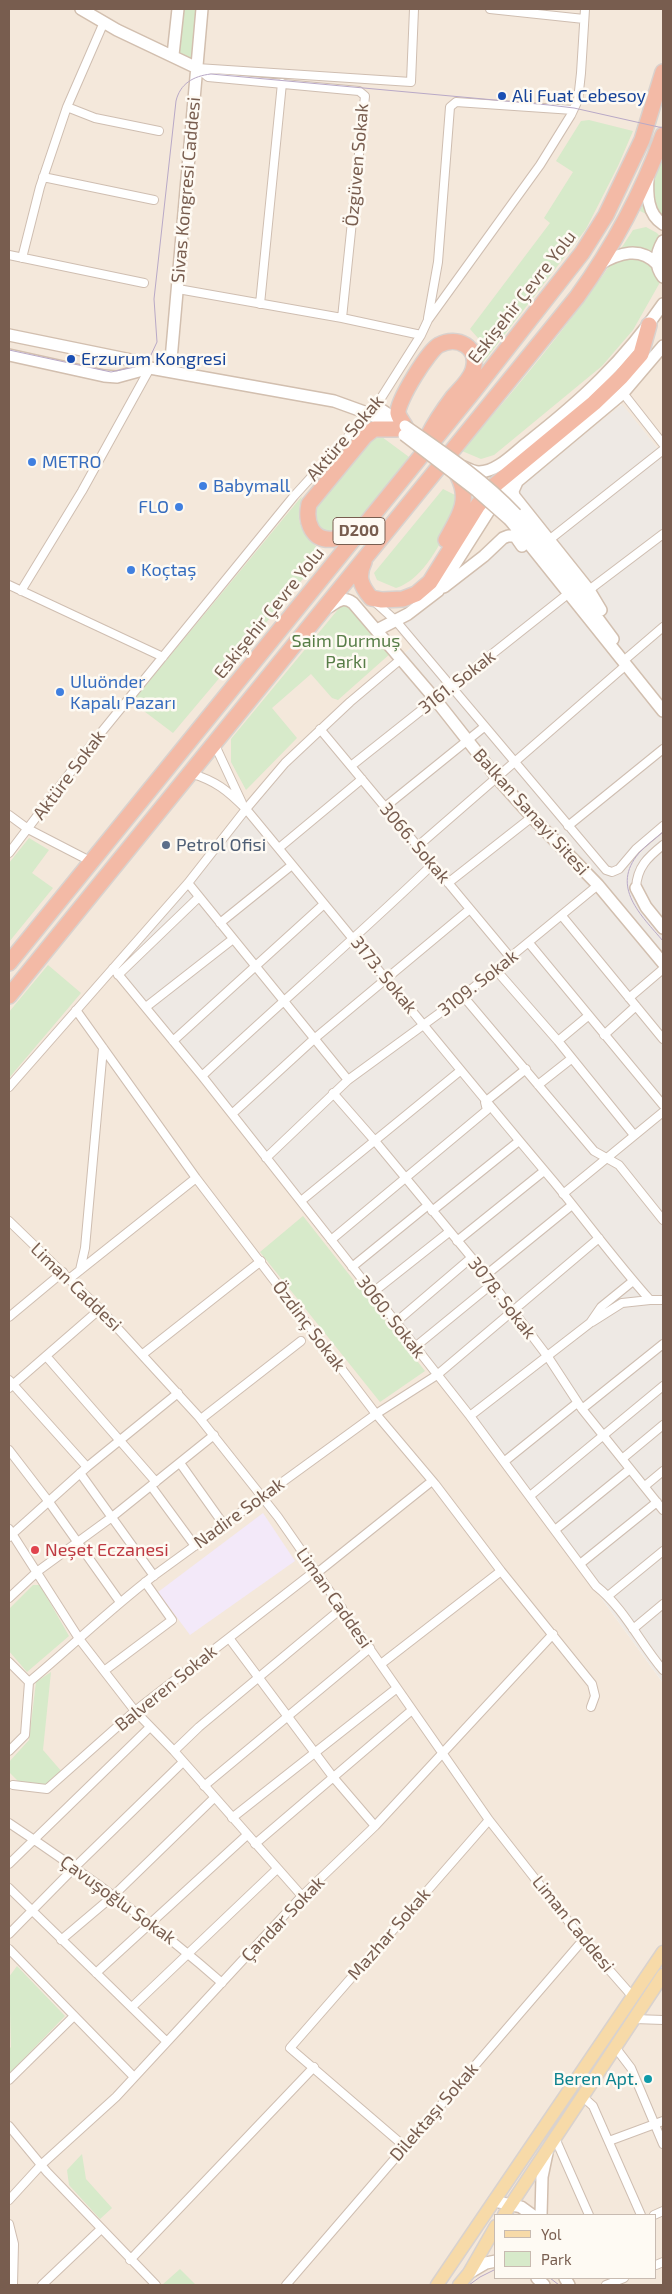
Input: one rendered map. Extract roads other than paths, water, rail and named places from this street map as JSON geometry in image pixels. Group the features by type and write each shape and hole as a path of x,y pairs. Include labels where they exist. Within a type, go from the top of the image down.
{"highway":[{"name":"Eskişehir Çevre Yolu","path":"9,963 415,463 582,253 606,215 642,140 663,72"},
{"name":"D200","path":"9,996 577,297 624,225 663,135"},
{"path":"369,554 359,572 362,586 371,598 382,600 403,599 416,594 430,582 478,505 496,484 594,403 641,354 649,325"},
{"path":"365,524 336,539 327,539 317,536 310,528 306,515 309,504 365,436 374,429 402,430 398,413 403,394 436,346 459,341 471,349 476,361 473,372 432,428 415,463"},
{"path":"369,554 367,574 375,586 388,592 408,588 417,582 425,573 463,504 463,487 460,471"}],"main road":[{"path":"437,2285 663,1952"},
{"path":"505,2214 663,1975"},
{"path":"459,2285 469,2273 494,2230"}],"street":[{"path":"81,9 173,55 197,68 208,77 282,83 260,304"},
{"path":"173,55 178,9"},
{"name":"Sivas Kongresi Caddesi","path":"170,372 202,9"},
{"path":"197,68 411,82 414,9"},
{"path":"490,9 584,19"},
{"name":"Aktüre Sokak","path":"9,853 95,740 294,496 373,410 421,335 428,320 540,165 573,110 578,100 585,9"},
{"path":"22,258 44,177 66,108 104,22"},
{"name":"Özgüven Sokak","path":"282,83 359,91 365,96 342,318"},
{"path":"428,320 438,262 450,107 456,102 573,110"},
{"path":"66,108 95,118 159,131"},
{"path":"649,169 648,205 657,220 663,224"},
{"path":"44,177 154,200"},
{"path":"656,264 657,250 663,240"},
{"path":"600,264 616,255 629,252 650,256 663,278"},
{"path":"9,255 144,282"},
{"path":"178,289 342,318 421,335"},
{"path":"460,471 478,472 489,470 510,457 591,391 608,375 649,325 663,304"},
{"path":"9,336 136,361 150,368 334,401 373,410 460,471 513,517 562,570 612,637 627,662 663,711"},
{"path":"438,590 490,509 517,481 623,393 663,346"},
{"path":"9,355 117,377 150,368"},
{"path":"21,591 82,491 150,368"},
{"path":"623,393 663,444"},
{"path":"549,540 663,450"},
{"path":"517,481 513,490 514,496 589,590 607,620 612,637"},
{"path":"513,517 598,632"},
{"path":"589,590 663,534"},
{"path":"377,630 396,621 508,536 514,536 564,597 663,700"},
{"path":"9,585 163,657"},
{"name":"3161. Sokak","path":"351,766 564,597"},
{"path":"371,598 396,621 601,864 612,872 619,869 636,850 663,826"},
{"name":"Balkan Sanayi Sitesi","path":"321,612 341,599 347,599 377,630 435,699 498,779 598,885 663,963"},
{"path":"418,846 498,779 513,762 663,629"},
{"path":"9,1088 188,883 285,763 320,729 401,659"},
{"path":"385,807 484,727"},
{"name":"3066. Sokak","path":"320,729 510,957"},
{"path":"214,744 246,809"},
{"path":"568,826 663,749"},
{"name":"3173. Sokak","path":"190,773 212,780 222,786 246,809 424,1024 485,1102 564,1194 650,1300"},
{"path":"279,848 362,779"},
{"path":"9,814 28,829 90,861"},
{"path":"448,883 532,817"},
{"path":"663,845 642,866 637,876 636,888 646,907 663,928"},
{"path":"202,1076 283,1000 354,939 433,864"},
{"path":"220,923 292,865"},
{"path":"188,883 348,1080"},
{"name":"3109. Sokak","path":"266,1158 348,1080 463,996 598,885"},
{"path":"118,975 199,897"},
{"path":"173,1041 254,965 324,904"},
{"path":"232,1114 314,1039 470,910"},
{"path":"562,916 663,1039"},
{"path":"146,1008 233,939"},
{"path":"529,943 663,1105"},
{"name":"3060. Sokak","path":"113,968 202,1076 470,1416 596,1586 608,1596 663,1670"},
{"path":"630,998 663,969"},
{"path":"496,970 558,1040 570,1058 634,1135"},
{"path":"463,996 594,1152 619,1165 663,1220"},
{"path":"604,1034 636,1006"},
{"name":"Özdinç Sokak","path":"76,1010 196,1178 376,1414 432,1481 501,1571 554,1634 594,1686 595,1696 591,1707"},
{"path":"558,1040 588,1016"},
{"path":"80,1270 86,1241 103,1048"},
{"path":"538,1085 570,1058"},
{"path":"331,1240 487,1110 485,1102 526,1069"},
{"path":"301,1201 460,1071"},
{"name":"3078. Sokak","path":"333,1093 486,1275 548,1357 580,1406 663,1510"},
{"path":"564,1194 663,1112"},
{"path":"352,1267 519,1141"},
{"path":"458,1241 544,1171"},
{"path":"69,1279 196,1178"},
{"path":"486,1275 572,1205"},
{"name":"Liman Caddesi","path":"9,1221 100,1309 143,1354 214,1435 262,1497 342,1608 489,1820 583,1940 634,1997"},
{"path":"372,1293 449,1232"},
{"name":"Nadire Sokak","path":"28,1682 80,1640 120,1602 145,1582 376,1414 437,1375 599,1238"},
{"path":"396,1322 471,1258"},
{"path":"143,1354 261,1262"},
{"path":"9,1317 63,1272"},
{"path":"590,1323 601,1307 633,1281"},
{"path":"415,1347 492,1284"},
{"path":"470,1416 590,1323 622,1304 663,1300"},
{"path":"87,1467 10,1384 46,1356 100,1309"},
{"path":"201,1419 301,1341"},
{"path":"505,1461 663,1344"},
{"path":"46,1356 121,1441 154,1484 195,1546"},
{"path":"530,1496 663,1386"},
{"path":"178,1393 10,1533 38,1572 80,1640 135,1711 174,1751 302,1896"},
{"path":"622,1459 663,1425"},
{"path":"9,1598 76,1541 112,1517 214,1435"},
{"path":"9,1450 49,1502 120,1602"},
{"path":"180,1463 224,1524"},
{"path":"555,1530 630,1469"},
{"path":"645,1486 663,1471"},
{"path":"80,1473 154,1576"},
{"name":"Balveren Sokak","path":"10,1785 47,1789 135,1711 432,1481"},
{"path":"580,1564 657,1502"},
{"path":"608,1596 663,1551"},
{"path":"381,1664 501,1571"},
{"path":"104,1670 172,1620 145,1582"},
{"path":"633,1629 663,1604"},
{"path":"174,1751 199,1726 342,1608"},
{"name":"Çandar Sokak","path":"9,2200 41,2165 116,2097 302,1896 375,1826 554,1634"},
{"path":"229,1638 260,1677 315,1754 375,1826"},
{"path":"204,1786 370,1648"},
{"path":"9,1751 25,1735 28,1682 11,1668"},
{"path":"232,1818 397,1688"},
{"path":"255,1844 412,1710"},
{"path":"9,1864 150,1727"},
{"path":"9,1934 183,1762"},
{"path":"61,1940 113,1896 214,1798"},
{"name":"Mazhar Sokak","path":"314,2067 290,2048 489,1820"},
{"name":"Çavuşoğlu Sokak","path":"9,1823 75,1867 151,1922 222,1983"},
{"path":"96,1973 247,1835"},
{"path":"132,2007 277,1869"},
{"path":"9,1888 166,2042"},
{"name":"Dilektaşı Sokak","path":"286,2285 583,1940"},
{"path":"9,1949 134,2077"},
{"path":"9,2080 74,2016"},
{"path":"635,2019 663,2021"},
{"path":"615,2047 631,2068 659,2123 663,2144"},
{"path":"130,2260 314,2067 404,2146"},
{"path":"583,2097 593,2106 641,2214"},
{"path":"609,2141 659,2123"},
{"path":"9,2126 41,2165 156,2285"},
{"path":"555,2138 589,2214"},
{"path":"541,2214 542,2177 548,2150"},
{"path":"494,2220 490,2206 511,2204 521,2207 531,2214"},
{"path":"9,2224 14,2244 12,2285"},
{"path":"42,2285 101,2229"},
{"path":"469,2273 486,2263 494,2261"},
{"path":"606,2285 621,2279"}],"tram line":[{"path":"9,350 111,372 135,367 150,357 157,342 154,299 176,101 184,86 198,77 211,74 549,105 574,108 663,128"},
{"path":"663,832 639,853 631,865 627,877 628,889 638,911 663,941"},
{"path":"469,2285 494,2270"},
{"path":"551,2279 559,2285"}],"place":[{"name":"Ali Fuat Cebesoy","path":"502,96"},
{"name":"Erzurum Kongresi","path":"71,359"},
{"name":"METRO","path":"32,462"},
{"name":"Babymall","path":"203,486"},
{"name":"FLO","path":"179,507"},
{"name":"Koçtaş","path":"131,570"},
{"name":"Uluönder Kapalı Pazarı","path":"60,692"},
{"name":"Petrol Ofisi","path":"166,845"},
{"name":"Neşet Eczanesi","path":"35,1550"},
{"name":"Beren Apt.","path":"648,2079"}],"park label":[{"name":"Saim Durmuş Parkı","path":"346,651"}]}
